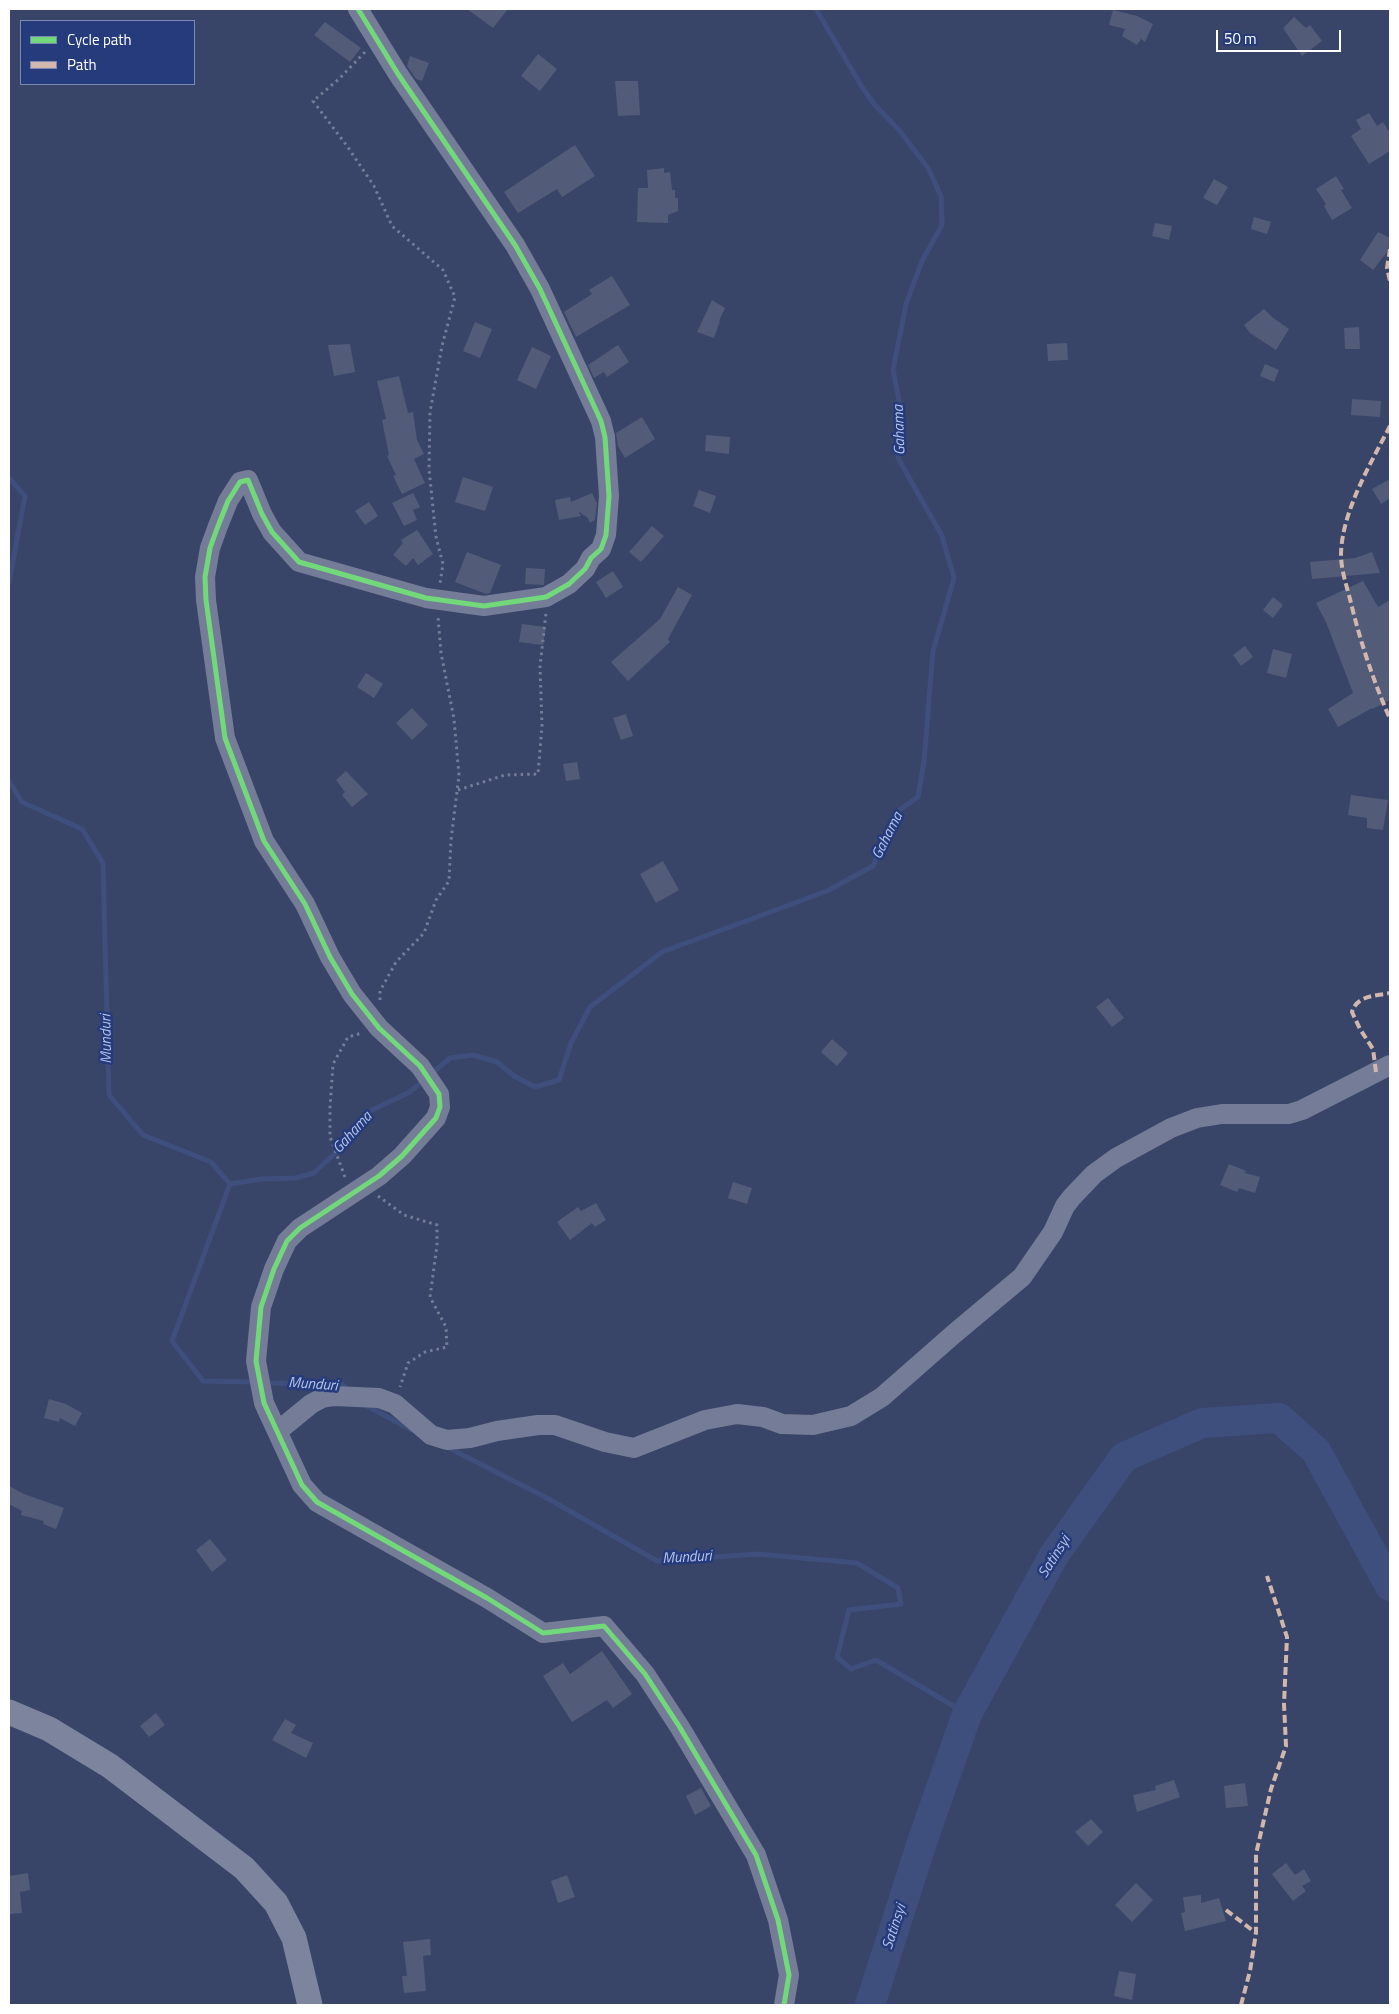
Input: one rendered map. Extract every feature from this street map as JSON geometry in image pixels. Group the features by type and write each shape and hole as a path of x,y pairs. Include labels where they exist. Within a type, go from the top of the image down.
{"main road":[{"path":"9,1712 49,1729 110,1766 244,1868 276,1903 294,1938 310,2005"}],"street":[{"path":"358,9 398,74 515,245 544,296 601,421 605,437 609,496 606,535 601,549 592,558 586,569 569,584 546,597 484,606 426,598 300,562 272,532 262,514 250,482 246,479 240,482 228,501 210,548 205,577 206,600 226,738 264,841 305,904 330,958 352,994 379,1028 420,1066 439,1094 440,1107 436,1118 402,1156 364,1186 300,1228 287,1241 274,1269 261,1307 256,1361 264,1403 302,1485 316,1502 487,1598 544,1633 604,1626 645,1674 679,1726 756,1855 778,1920 790,1975 784,2005"},
{"path":"278,1431 312,1404 328,1397 379,1398 395,1404 431,1435 447,1440 470,1438 538,1424 555,1425 605,1442 634,1448 705,1420 737,1414 763,1417 782,1424 813,1425 851,1416 882,1397 1022,1277 1053,1232 1068,1201 1081,1186 1116,1158 1171,1128 1207,1115 1290,1114 1302,1110 1390,1065"}],"path":[{"path":"377,40 339,79 313,101 374,186 392,226 443,270 455,297 442,346 430,412 429,469 436,537 443,564 437,599 441,653 454,720 459,775 451,840 449,881 436,900 424,932 396,962 380,991 379,1028 348,1037 333,1064 330,1137 344,1176 364,1186 404,1215 437,1225 437,1245 430,1296 446,1327 447,1347 425,1352 408,1363 395,1404"},
{"path":"458,790 505,775 538,774 542,726 540,666 546,627 546,597"}],"building":[{"path":"467,9 508,9 493,28"},
{"path":"1113,10 1137,16 1153,24 1145,42 1141,39 1137,45 1122,36 1125,29 1109,25"},
{"path":"1294,17 1306,28 1310,25 1322,41 1302,56 1283,28"},
{"path":"325,22 361,48 350,62 314,35"},
{"path":"538,54 557,69 540,91 521,76"},
{"path":"410,56 429,63 422,81 416,79 407,66"},
{"path":"615,81 638,81 640,115 618,116"},
{"path":"1369,113 1377,126 1383,122 1390,133 1390,151 1369,164 1351,136 1361,129 1356,120"},
{"path":"575,145 595,176 562,197 557,189 518,213 504,192"},
{"path":"664,168 664,173 670,172 672,190 675,190 675,198 678,198 678,211 668,215 668,223 637,222 638,188 648,188 647,170"},
{"path":"1336,176 1344,189 1341,190 1352,208 1332,220 1324,206 1326,204 1316,189"},
{"path":"1214,179 1228,187 1217,205 1203,198"},
{"path":"1254,217 1271,222 1267,234 1251,229"},
{"path":"1155,223 1172,226 1169,240 1152,236"},
{"path":"1378,232 1390,238 1390,243 1387,252 1373,270 1360,260"},
{"path":"612,276 630,305 576,337 564,312 592,294 589,290"},
{"path":"712,300 725,308 714,338 697,332"},
{"path":"1264,309 1289,329 1276,350 1250,333 1244,325"},
{"path":"475,322 492,329 480,358 463,351"},
{"path":"1359,327 1360,349 1345,349 1344,328"},
{"path":"1067,343 1068,360 1048,361 1047,344"},
{"path":"350,344 355,372 334,376 328,345"},
{"path":"618,345 629,362 607,377 604,372 594,378 588,365"},
{"path":"532,347 551,356 536,389 517,380"},
{"path":"1265,364 1279,370 1274,382 1260,376"},
{"path":"399,376 408,413 413,412 417,440 424,454 414,459 425,483 402,494 393,476 396,475 387,456 389,455 382,420 386,419 377,381"},
{"path":"1352,399 1381,401 1380,417 1351,415"},
{"path":"642,417 655,439 625,458 618,446 616,433"},
{"path":"706,435 730,437 729,454 705,451"},
{"path":"463,477 493,487 485,511 455,502"},
{"path":"1390,479 1390,498 1381,504 1372,489"},
{"path":"699,490 716,496 710,513 693,506"},
{"path":"413,493 420,507 413,510 417,520 404,526 392,503"},
{"path":"592,493 597,503 595,520 590,523 588,518 578,511 581,516 559,520 555,500 570,497 571,502"},
{"path":"369,502 378,516 365,525 355,511"},
{"path":"652,526 664,536 641,562 629,552"},
{"path":"417,530 433,554 418,565 413,558 406,566 393,555 403,543 401,540"},
{"path":"467,552 501,565 490,593 486,594 455,582"},
{"path":"1372,552 1380,573 1312,579 1310,562 1355,558"},
{"path":"526,568 545,569 544,585 525,584"},
{"path":"613,571 623,587 606,598 596,582"},
{"path":"1363,581 1378,607 1390,600 1390,700 1338,727 1328,709 1353,693 1326,622 1316,603"},
{"path":"678,587 692,595 668,639 670,642 628,681 611,662 660,619"},
{"path":"1273,597 1283,605 1273,618 1263,610"},
{"path":"522,624 546,627 543,645 519,642"},
{"path":"1245,646 1253,657 1241,666 1233,655"},
{"path":"1273,649 1292,654 1286,678 1267,673"},
{"path":"366,673 383,684 374,698 357,687"},
{"path":"412,708 428,725 412,740 396,723"},
{"path":"626,714 633,736 621,740 613,718"},
{"path":"577,762 580,779 566,781 563,764"},
{"path":"346,771 368,794 352,807 342,795 345,792 336,780"},
{"path":"1351,795 1388,800 1383,830 1367,828 1367,818 1348,815"},
{"path":"663,861 679,890 656,903 640,874"},
{"path":"1108,998 1124,1018 1112,1027 1096,1007"},
{"path":"832,1039 848,1053 837,1066 821,1052"},
{"path":"1229,1164 1246,1171 1245,1173 1260,1177 1255,1193 1239,1188 1237,1192 1220,1185"},
{"path":"733,1182 752,1188 747,1204 728,1198"},
{"path":"596,1203 606,1220 595,1227 592,1223 570,1240 557,1222 578,1207 581,1211"},
{"path":"49,1399 66,1404 82,1413 75,1426 60,1418 59,1422 44,1418"},
{"path":"9,1486 24,1494 64,1508 56,1529 43,1524 44,1521 21,1515 22,1511 9,1504"},
{"path":"210,1539 227,1560 212,1572 196,1550"},
{"path":"602,1651 632,1694 613,1708 607,1700 572,1722 543,1676 563,1663 570,1674"},
{"path":"156,1713 165,1725 149,1737 140,1726"},
{"path":"285,1719 296,1725 291,1733 313,1743 306,1758 272,1740"},
{"path":"1174,1780 1180,1797 1137,1812 1133,1795 1156,1790 1155,1786"},
{"path":"1245,1783 1248,1806 1226,1808 1224,1786"},
{"path":"701,1788 711,1806 695,1815 686,1796"},
{"path":"1091,1819 1103,1832 1088,1846 1075,1832"},
{"path":"1286,1863 1295,1875 1304,1869 1311,1881 1302,1886 1306,1891 1293,1901 1272,1874"},
{"path":"28,1873 30,1890 20,1892 22,1913 9,1914 9,1876"},
{"path":"567,1875 575,1897 558,1903 551,1881"},
{"path":"1136,1883 1153,1900 1132,1922 1115,1905"},
{"path":"1201,1895 1201,1903 1219,1898 1226,1921 1185,1931 1181,1913 1185,1912 1183,1897"},
{"path":"430,1939 431,1955 423,1956 426,1991 404,1993 402,1976 407,1976 403,1942"},
{"path":"1119,1971 1136,1974 1132,2000 1114,1996"}],"waterway":[{"name":"Gahama","path":"431,1074 450,1058 473,1055 497,1062 514,1076 535,1087 559,1080 571,1043 590,1007 662,952 827,891 873,866 898,811 918,797 924,761 933,651 954,578 942,536 898,458 901,410 893,370 906,304 922,261 942,225 941,196 928,168 899,130 874,104 862,87 816,9"},
{"name":"Munduri","path":"9,478 25,496 9,583"},
{"name":"Munduri","path":"9,781 22,802 82,829 103,863 109,1095 143,1135 211,1162 230,1184 172,1341 203,1381 254,1382"},
{"name":"Gahama","path":"230,1184 261,1179 296,1178 314,1173 345,1144 372,1110 410,1092 425,1079"},
{"name":"Munduri","path":"265,1383 342,1384 349,1391"},
{"name":"Munduri","path":"363,1404 412,1430"},
{"name":"Satinsyi","path":"870,2005 922,1842 967,1714 1054,1555 1124,1457 1202,1423 1279,1418 1316,1451 1390,1586"},
{"name":"Munduri","path":"447,1447 547,1498 657,1561 758,1554 857,1563 898,1588 901,1604 849,1610 837,1657 851,1669 876,1660 967,1714"}],"marked path":[{"path":"1390,249 1387,268 1390,281"},
{"path":"1390,426 1366,471 1352,504 1346,521 1341,554 1344,576 1354,615 1373,675 1390,719"},
{"path":"1376,1072 1373,1049 1352,1012 1354,1006 1363,999 1390,993"},
{"path":"1241,2005 1250,1971 1256,1933 1256,1854 1271,1789 1286,1746 1284,1704 1287,1637 1267,1576"},
{"path":"1226,1910 1256,1933"}],"cycle path":[{"path":"358,9 398,74 515,245 540,289 601,421 605,437 609,496 606,535 601,549 591,558 585,569 569,584 546,597 484,606 426,598 299,562 272,532 262,514 248,480 240,482 228,501 218,526 210,548 205,577 206,600 225,738 264,841 305,904 330,957 352,994 379,1028 420,1066 439,1094 440,1107 436,1118 402,1156 379,1176 300,1228 287,1241 274,1269 261,1307 256,1361 264,1403 302,1485 317,1502 487,1598 543,1633 604,1626 645,1674 679,1726 756,1855 778,1920 789,1975 784,2005"}]}
